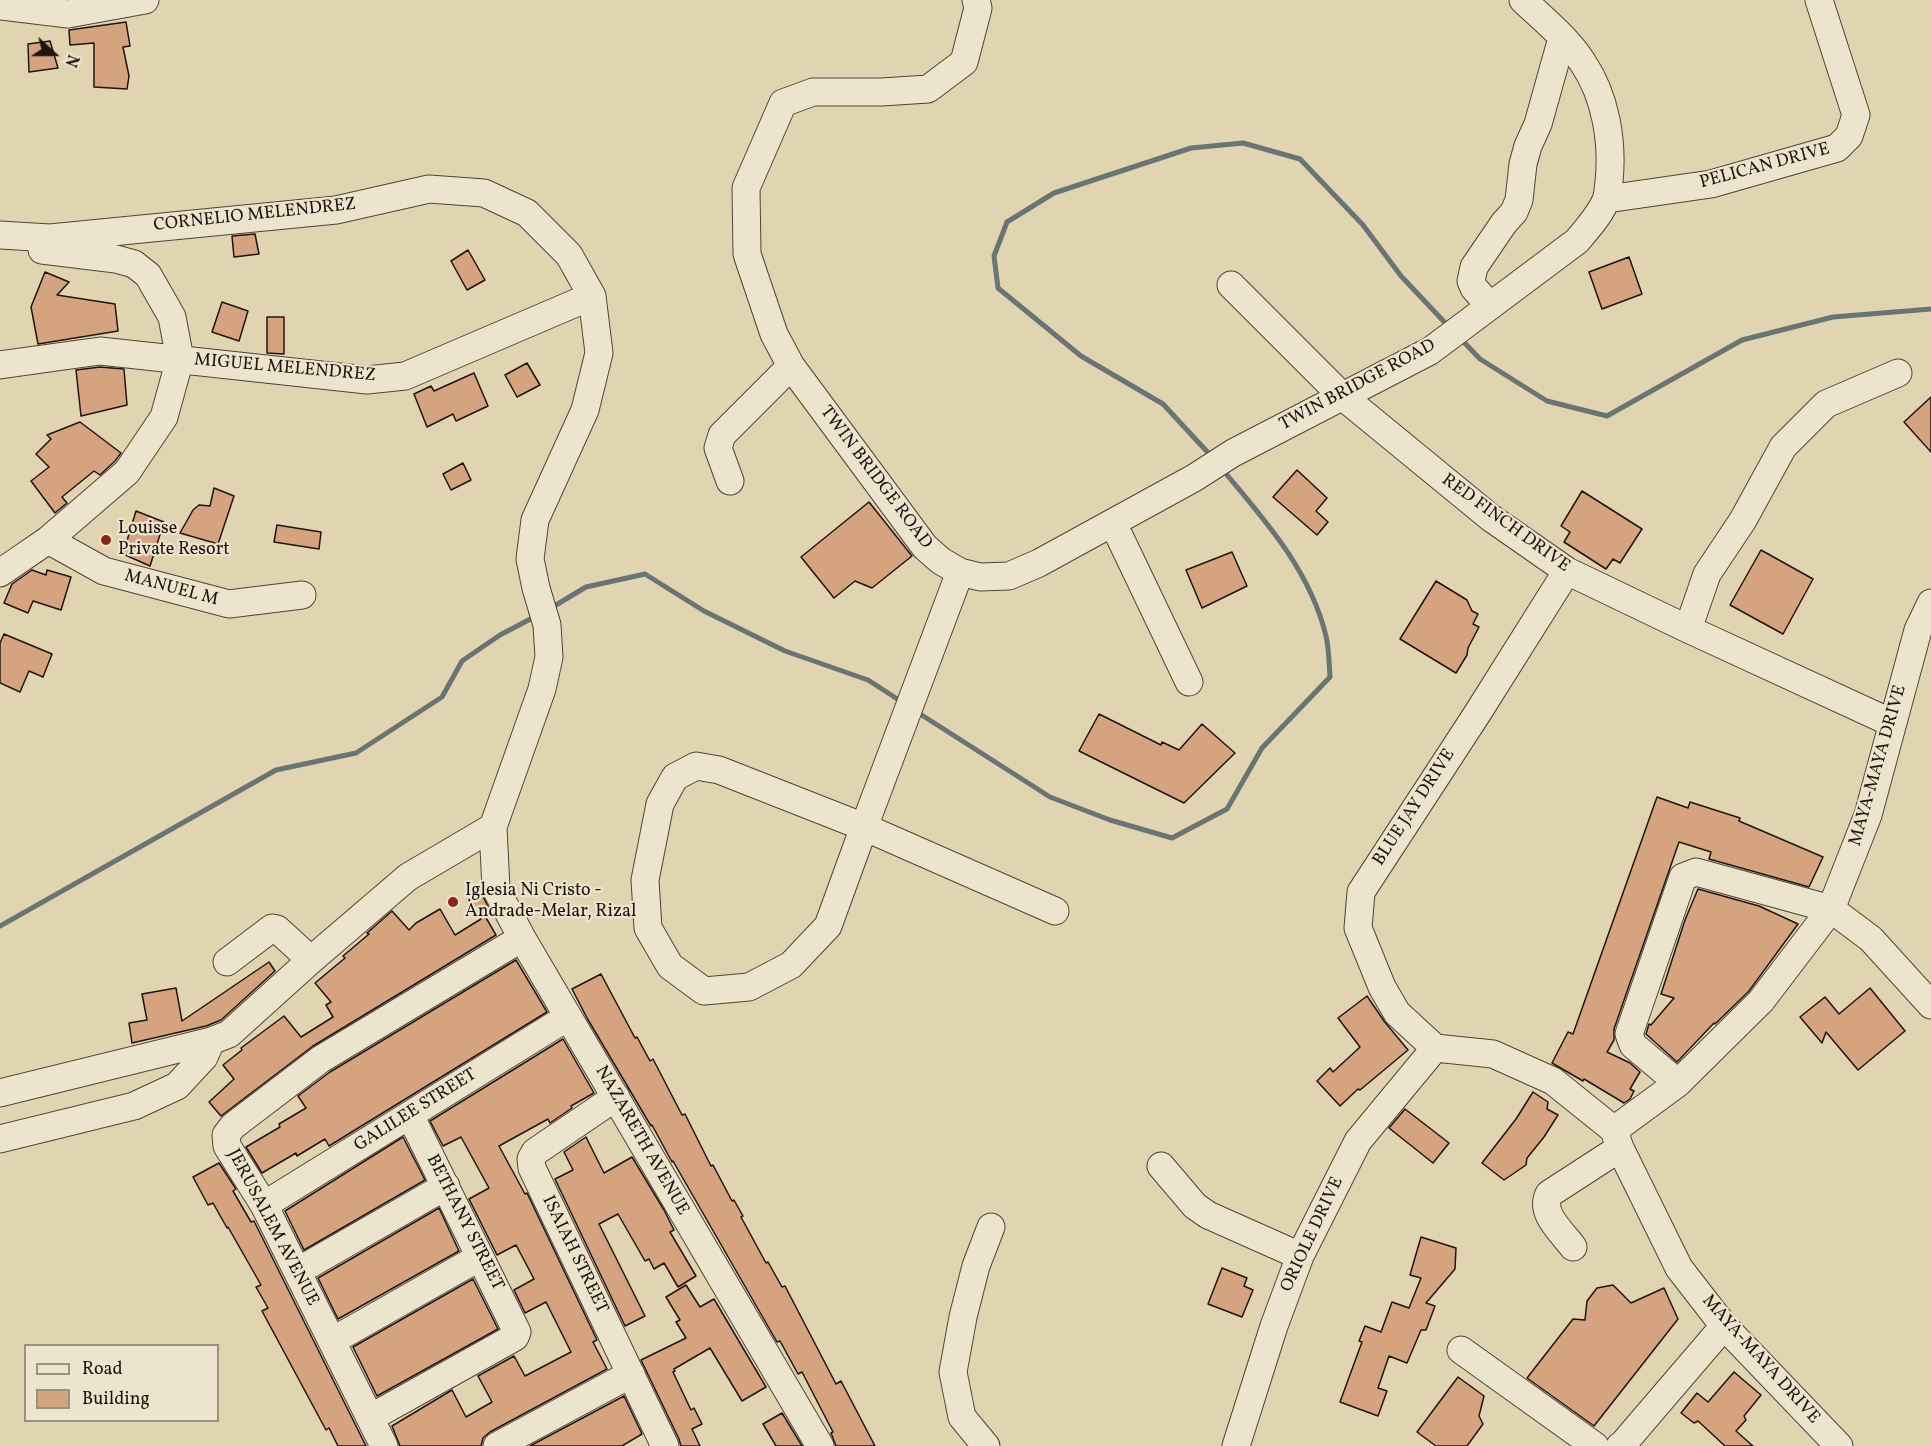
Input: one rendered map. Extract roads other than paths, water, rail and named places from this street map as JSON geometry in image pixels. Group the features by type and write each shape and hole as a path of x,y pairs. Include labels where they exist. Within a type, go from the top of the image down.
{"street":[{"path":"0,6 68,14 145,0"},
{"name":"TWIN BRIDGE ROAD","path":"976,0 978,8 964,62 928,88 882,92 813,92 783,103 746,188 747,254 774,334 791,366 926,547 941,561 960,572 980,577 1009,576 1039,563 1113,524 1233,453 1341,395 1430,351 1577,241 1594,221 1607,199"},
{"path":"1523,0 1562,38 1583,63 1600,96 1607,127 1611,164 1607,199"},
{"name":"PELICAN DRIVE","path":"1607,199 1711,184 1837,148 1849,136 1856,114 1820,0"},
{"path":"1486,309 1471,281 1474,267 1514,212 1519,200 1522,165 1538,124 1562,38"},
{"name":"CORNELIO MELENDREZ","path":"10,235 50,238 336,210 429,189 484,193 527,213 569,255 592,296 599,353 585,410 535,520 530,559 547,625 549,657 542,689 493,826"},
{"path":"0,573 48,540 127,472 164,417 180,359 172,317 148,275 134,264 116,259 31,248 10,235"},
{"name":"RED FINCH DRIVE","path":"1231,285 1341,395 1491,518 1567,571 1892,723"},
{"name":"MIGUEL MELENDREZ","path":"0,365 100,351 366,380 405,376 592,296"},
{"path":"730,481 718,448 722,435 791,366"},
{"path":"1688,629 1707,574 1743,520 1783,447 1826,404 1898,373"},
{"path":"1113,524 1189,682"},
{"name":"MANUEL M","path":"48,540 104,571 229,604 302,596"},
{"name":"BLUE JAY DRIVE","path":"1436,1048 1397,1014 1382,987 1359,928 1361,892 1567,571"},
{"path":"960,572 864,827 828,926 790,965 749,987 704,991 670,966 648,928 645,880 660,804 675,777 696,766 719,770 864,827 1055,911"},
{"name":"MAYA-MAYA DRIVE","path":"1839,1446 1725,1326 1679,1268 1617,1139 1761,1001 1832,909 1868,815 1918,630 1931,603"},
{"path":"0,1093 211,1041 229,1034 408,877 493,826"},
{"name":"NAZARETH AVENUE","path":"493,826 495,889 820,1446"},
{"path":"1678,1083 1633,1045 1629,1034 1683,877 1696,872 1832,909 1871,939 1931,1005"},
{"path":"227,963 272,928 277,929 311,960"},
{"name":"JERUSALEM AVENUE","path":"384,1446 264,1205 227,1146 226,1135 233,1126 321,1059 522,938"},
{"name":"GALILEE STREET","path":"264,1205 568,1017"},
{"path":"0,1139 134,1106 177,1086 204,1057 211,1041"},
{"path":"1436,1048 1493,1054 1553,1081 1617,1139 1549,1194 1545,1202 1546,1211 1573,1247"},
{"name":"ORIOLE DRIVE","path":"1236,1446 1274,1326 1300,1256 1358,1141 1436,1048"},
{"name":"ISAIAH STREET","path":"616,1097 535,1152 531,1159 532,1168 664,1446"},
{"name":"BETHANY STREET","path":"370,1418 515,1337 518,1332 410,1115"},
{"path":"1161,1166 1195,1206 1208,1215 1300,1256"},
{"path":"298,1271 446,1186"},
{"path":"986,1446 962,1417 953,1372 963,1317 976,1266 991,1227"},
{"path":"332,1341 480,1257"},
{"path":"1620,1446 1725,1326"},
{"path":"1461,1350 1595,1446"},
{"path":"497,1446 631,1374"}],"waterway":[{"path":"1212,457 1163,404 1081,356 998,288 994,256 1007,222 1054,193 1191,148 1243,143 1300,159 1363,225 1401,276 1449,327"},
{"path":"1460,338 1480,359 1547,401 1607,416 1742,340 1833,317 1931,309"},
{"path":"917,712 1050,797 1110,820 1172,838 1227,809 1262,748 1330,677 1326,636 1309,589 1284,546 1222,469"},
{"path":"551,608 586,587 645,574 704,611 785,651 868,680 902,702"},
{"path":"0,926 276,770 356,753 442,697 462,661 500,635 538,615"}],"place":[{"name":"Louisse Private Resort","path":"106,540"},
{"name":"Iglesia Ni Cristo - Andrade-Melar, Rizal","path":"453,902"}]}
